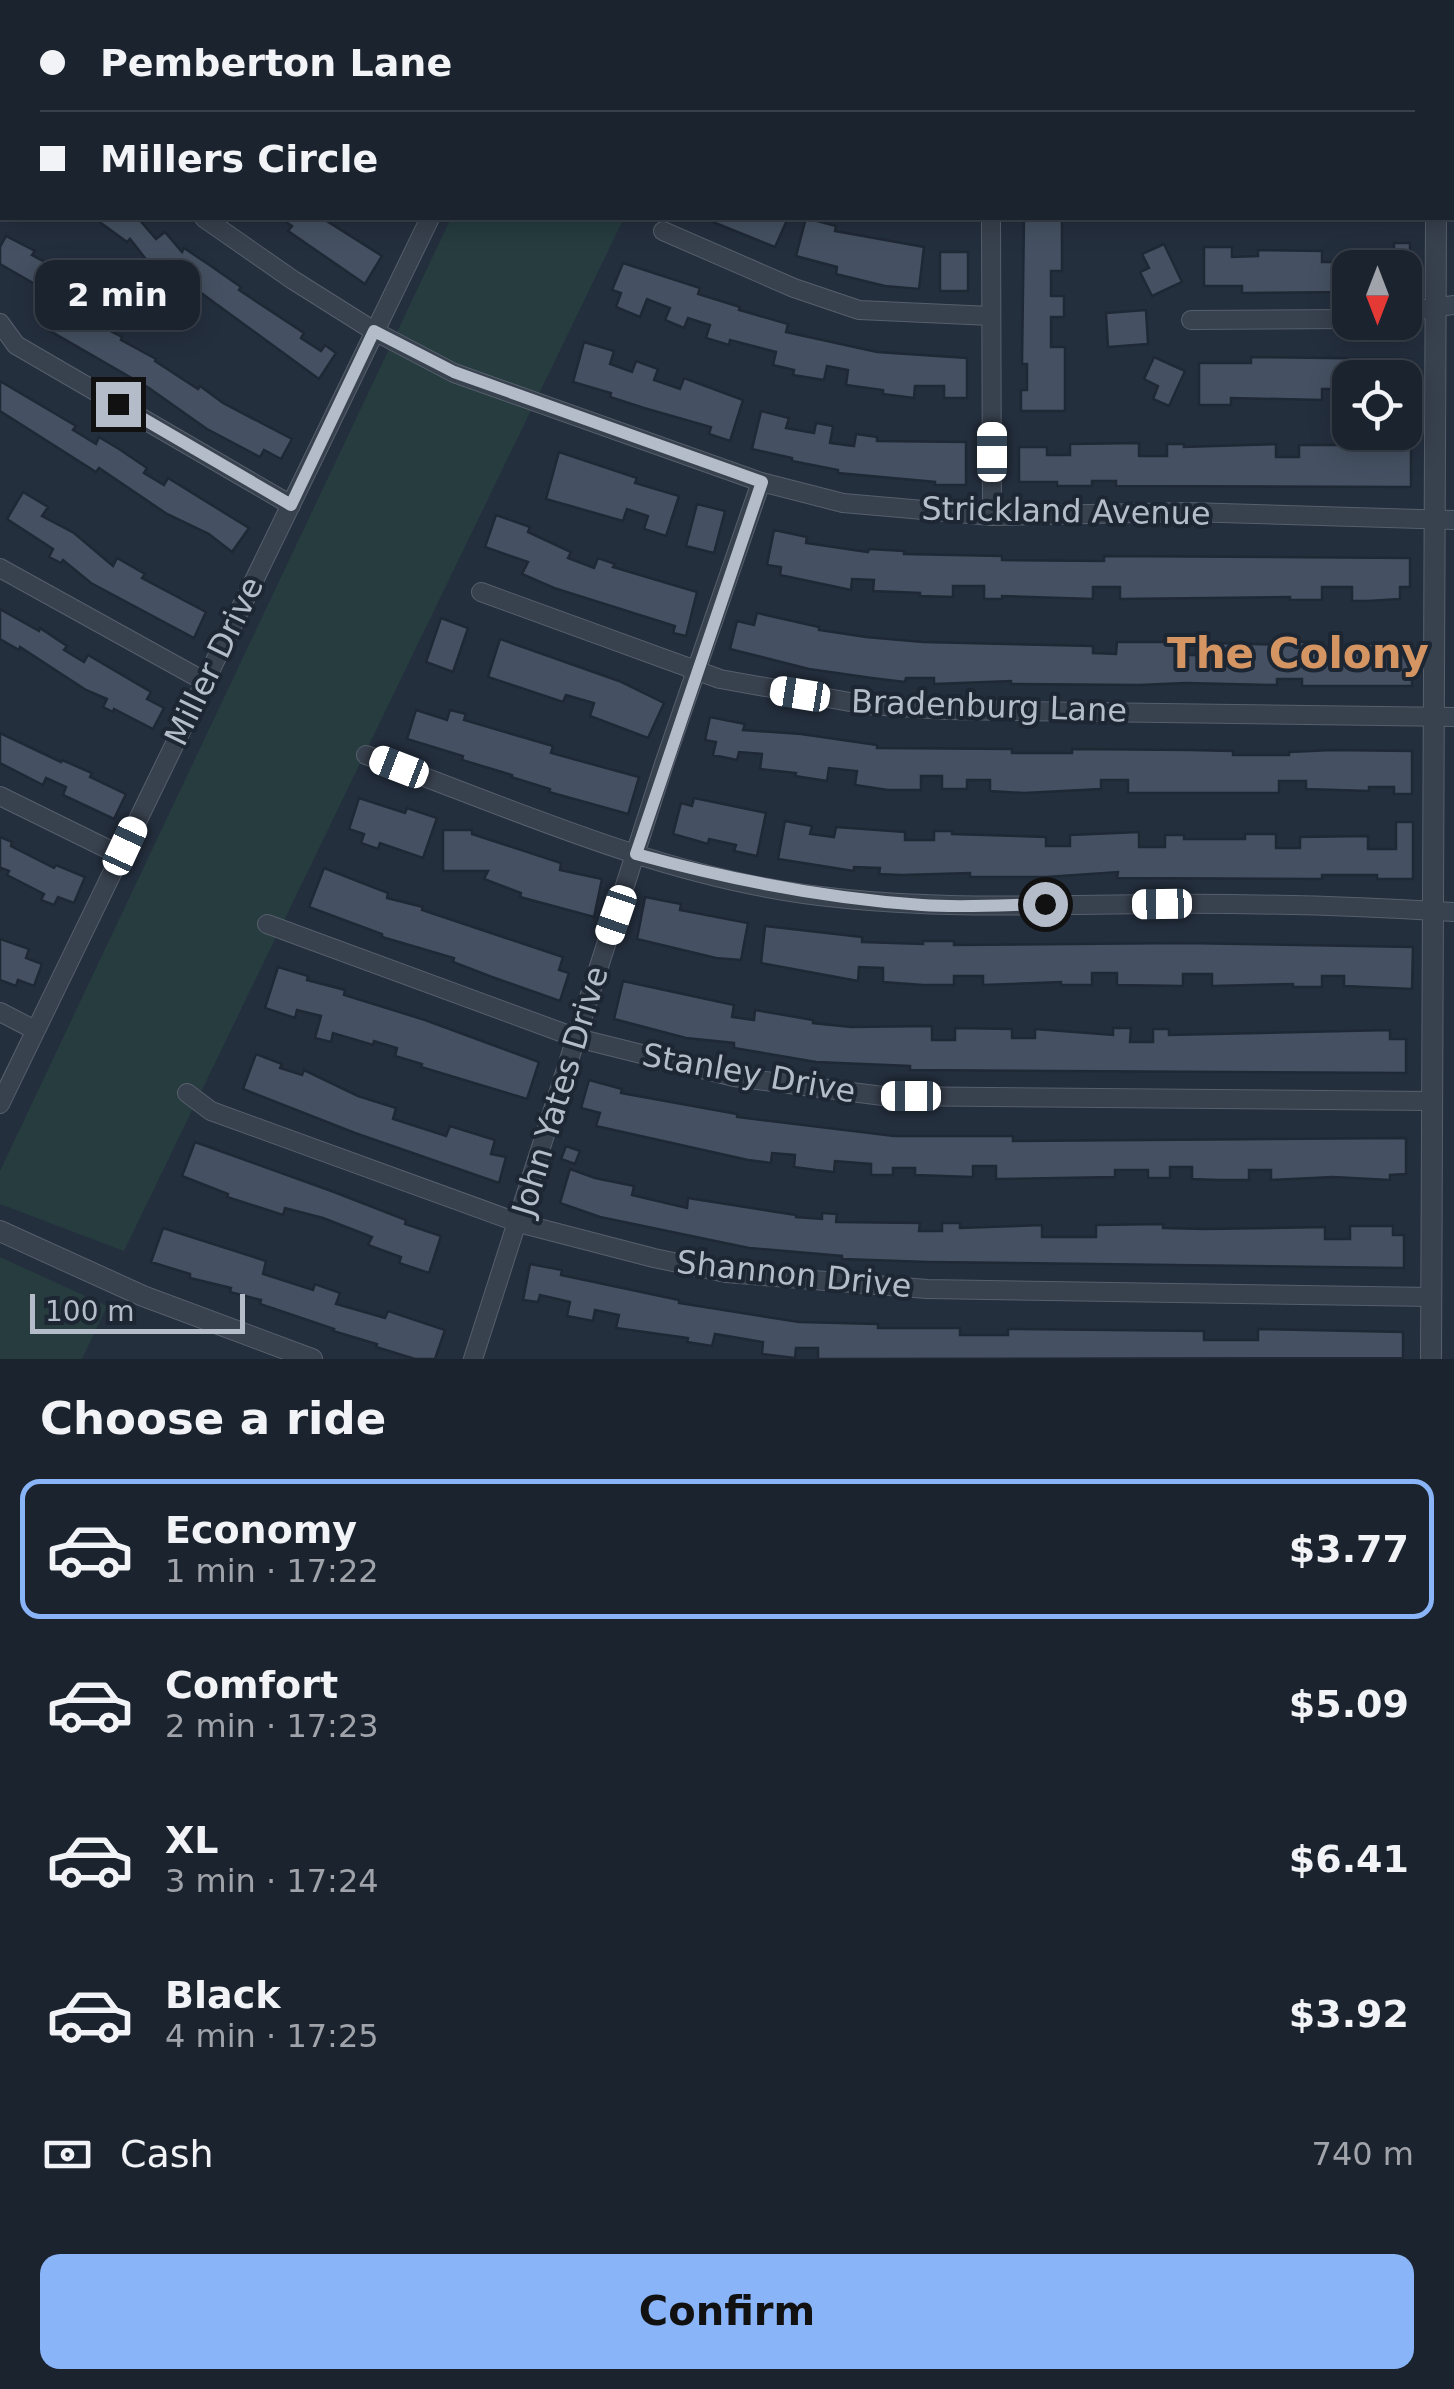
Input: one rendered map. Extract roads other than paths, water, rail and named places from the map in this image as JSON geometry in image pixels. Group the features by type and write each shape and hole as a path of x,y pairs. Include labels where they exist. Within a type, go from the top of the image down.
{"street":[{"name":"Strickland Avenue","path":"207,220 374,331 454,372 762,482 842,503 992,516 1188,512 1444,520"},
{"name":"Miller Drive","path":"0,1104 429,220"},
{"path":"991,220 992,516"},
{"path":"1431,1359 1432,1101 1444,911 1445,306 1436,220"},
{"path":"663,230 794,288 858,310 991,316"},
{"path":"1191,320 1332,319"},
{"path":"0,323 16,345 291,505"},
{"name":"John Yates Drive","path":"473,1359 636,854 762,482"},
{"path":"0,568 204,681"},
{"name":"Bradenburg Lane","path":"481,592 720,679 883,706 1444,716"},
{"path":"366,754 636,854 710,875 804,894 927,906 1202,903 1444,911"},
{"path":"0,796 120,855"},
{"name":"Stanley Drive","path":"267,924 577,1038 734,1077 883,1096 1432,1101"},
{"path":"0,1012 35,1030"},
{"name":"Shannon Drive","path":"187,1093 211,1112 519,1223 618,1250 726,1273 927,1289 1432,1297"},
{"path":"0,1231 142,1296 312,1359"}],"district":[{"name":"The Colony","path":"1298,653"}]}
